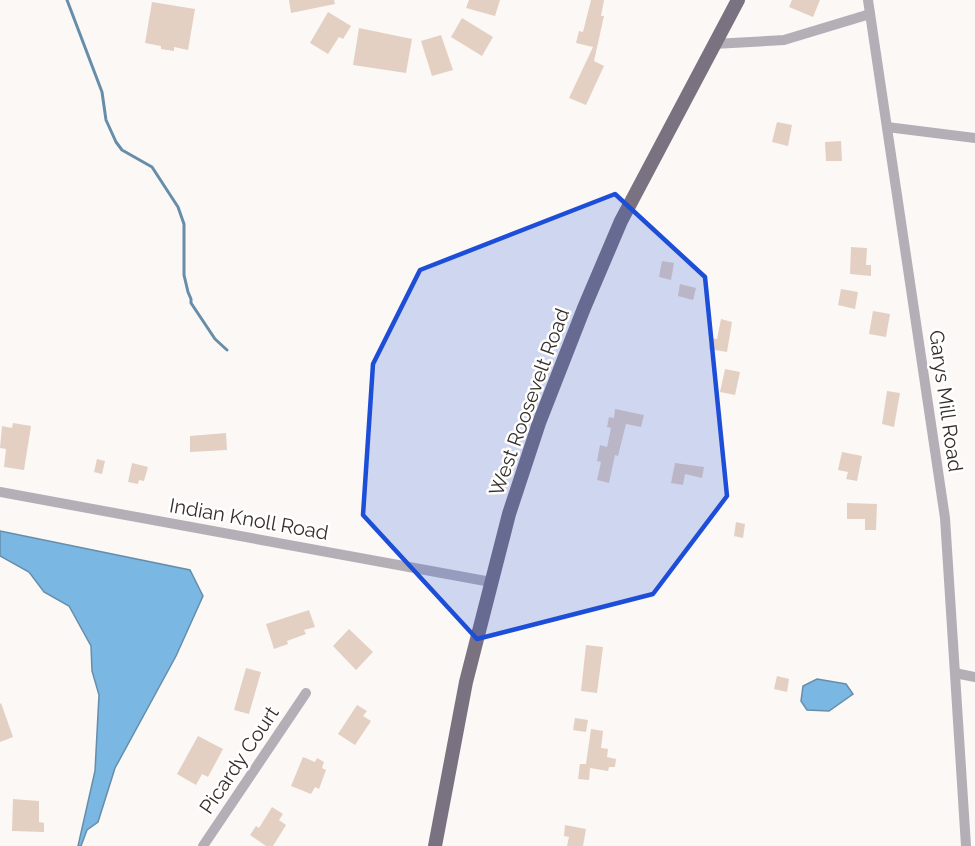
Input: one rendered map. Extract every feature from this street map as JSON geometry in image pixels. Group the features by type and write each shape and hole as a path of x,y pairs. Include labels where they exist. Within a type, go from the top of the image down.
{"main road":[{"name":"West Roosevelt Road","path":"435,846 458,717 491,582 509,514 539,423 621,221 738,0"}],"street":[{"name":"Garys Mill Road","path":"868,0 945,518 966,846"},
{"path":"714,44 784,40 870,14"},
{"path":"888,127 975,138"},
{"name":"Indian Knoll Road","path":"0,492 491,582"},
{"path":"955,673 975,677"},
{"name":"Picardy Court","path":"203,846 306,693"}],"highlighted area":[{"path":"615,194 705,277 727,496 653,594 477,639 363,515 373,364 420,270"}],"water":[{"path":"0,531 190,570 203,596 176,656 115,768 98,822 87,830 81,846 78,846 95,771 99,695 92,671 91,646 69,606 44,592 29,572 0,556"},
{"path":"817,679 846,684 853,694 829,711 807,710 801,701 803,686"}],"building":[{"path":"289,0 334,0 335,4 291,13"},
{"path":"469,0 500,0 495,16 466,8"},
{"path":"591,0 604,0 601,16 604,16 594,61 604,66 586,105 569,98 593,47 576,43 579,31 583,32"},
{"path":"792,0 820,0 813,17 789,7"},
{"path":"152,2 195,9 188,50 174,47 174,51 161,49 161,46 145,43"},
{"path":"328,12 351,26 343,39 339,37 328,54 310,43"},
{"path":"462,18 493,37 482,56 451,37"},
{"path":"359,28 412,39 406,73 353,65"},
{"path":"441,35 453,70 432,76 421,41"},
{"path":"777,122 792,125 788,146 772,142"},
{"path":"841,141 842,161 826,161 825,142"},
{"path":"851,247 867,248 866,265 871,265 871,276 850,274"},
{"path":"662,261 674,263 671,280 659,277"},
{"path":"680,284 696,288 693,300 678,296"},
{"path":"841,289 858,292 855,309 838,305"},
{"path":"873,311 890,314 886,337 869,334"},
{"path":"721,319 732,322 727,352 709,349 711,338 717,339"},
{"path":"725,369 740,372 735,395 720,392"},
{"path":"887,391 900,393 894,427 882,424"},
{"path":"615,409 644,415 641,427 626,424 618,456 615,455 609,483 597,480 601,462 597,461 600,445 607,447 611,428 607,427 609,417 614,418"},
{"path":"13,423 31,426 24,470 4,467 6,449 0,448 2,426 12,428"},
{"path":"226,433 227,450 190,452 190,436"},
{"path":"842,452 862,456 857,481 846,479 848,472 838,470"},
{"path":"97,459 105,461 102,474 94,472"},
{"path":"132,463 148,467 144,481 139,480 138,484 128,482"},
{"path":"675,463 704,467 702,478 685,474 683,485 671,483"},
{"path":"847,503 877,504 876,530 865,530 865,519 847,519"},
{"path":"736,522 745,524 743,538 734,536"},
{"path":"309,610 315,627 304,630 306,634 274,649 266,624"},
{"path":"349,629 373,652 356,670 333,646"},
{"path":"586,645 603,647 597,693 581,691"},
{"path":"246,668 261,672 249,714 234,710"},
{"path":"777,676 789,679 787,692 774,689"},
{"path":"0,704 13,737 0,742"},
{"path":"357,705 367,711 363,716 371,721 355,745 338,734"},
{"path":"575,718 588,720 586,732 573,730"},
{"path":"591,729 603,731 601,748 608,749 607,757 616,759 615,767 609,767 608,771 590,768 589,780 578,779 580,764 586,764"},
{"path":"198,736 223,749 208,777 202,774 196,785 177,774"},
{"path":"303,757 315,762 317,758 324,762 322,768 326,770 319,789 315,787 311,794 291,786"},
{"path":"13,799 39,801 39,822 44,823 44,832 12,831"},
{"path":"272,807 283,814 279,820 286,825 273,846 266,846 250,835 256,826 259,828"},
{"path":"565,825 586,829 583,846 567,846 569,837 564,836"}],"waterway":[{"path":"67,0 102,92 106,120 116,142 122,150 152,167 178,207 184,224 184,275 191,303 215,339 227,350"}]}
